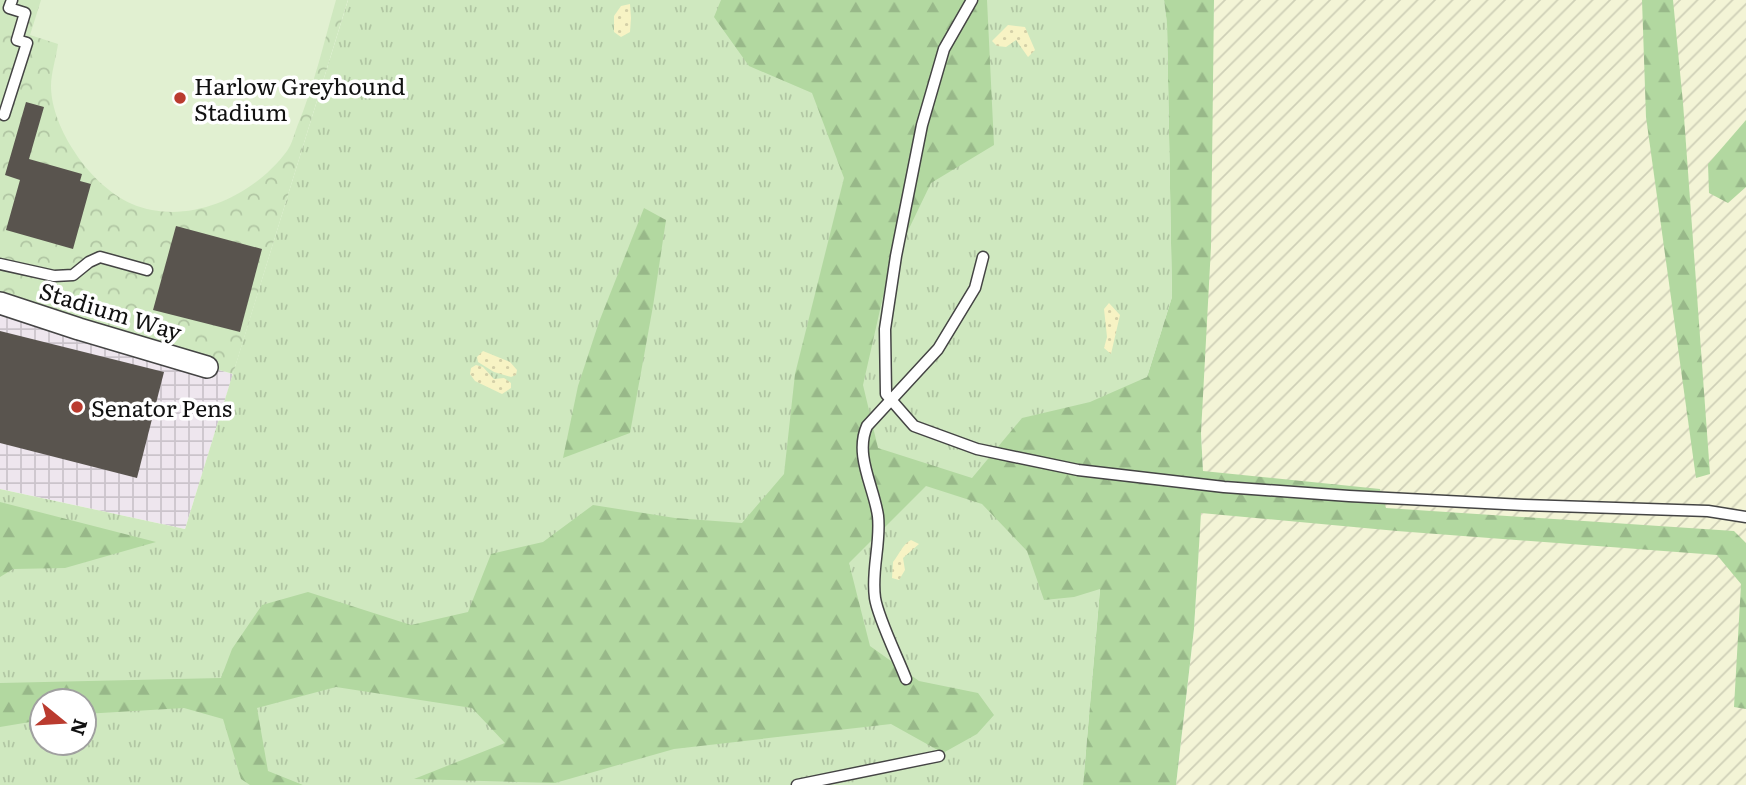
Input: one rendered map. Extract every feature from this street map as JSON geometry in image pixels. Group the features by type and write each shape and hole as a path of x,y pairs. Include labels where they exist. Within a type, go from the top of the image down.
{"street":[{"name":"Stadium Way","path":"0,303 207,367"}],"lane":[{"path":"4,116 27,43 17,40 25,13 9,8 12,0"},
{"path":"972,0 944,49 919,138 885,329 886,394 914,426 977,449 1077,470 1224,487 1524,505 1708,510 1746,517"},
{"path":"0,264 54,276 73,275 100,257 147,271"},
{"path":"906,679 875,600 876,559 880,541 878,514 863,452 863,436 867,426 938,349 975,288 984,257"},
{"path":"797,785 939,756"}],"shaded area":[{"path":"0,303 233,374 185,529 0,489"}],"green space":[{"path":"0,0 348,0 233,374 0,303"},
{"name":"Harlow Greyhound Stadium","path":"41,0 336,0 309,96 287,151 256,182 238,194 196,209 175,212 153,210 123,200 99,182 74,151 58,120 51,94 58,44 30,35"},
{"path":"348,0 1164,0 1167,23 1172,297 1147,377 1100,589 1083,785 0,785 0,489 185,529"},
{"path":"721,0 987,0 994,145 931,183 889,270 863,385 878,448 972,478 1022,418 1090,402 1147,377 1172,297 1167,24 1164,0 1214,0 1211,247 1201,433 1203,471 1380,489 1386,508 1734,531 1746,543 1746,709 1734,707 1741,584 1717,555 1201,513 1194,629 1176,785 1083,785 1100,589 1074,597 1044,600 1027,551 982,504 926,486 849,563 870,646 919,681 978,693 994,715 977,734 943,753 891,724 674,749 555,783 414,779 505,743 472,708 336,687 257,708 268,771 303,785 250,785 241,779 223,719 184,708 98,713 98,687 28,687 28,722 0,727 0,683 221,678 232,649 262,605 308,592 411,625 468,612 491,554 543,542 593,505 675,518 742,523 784,474 795,374 844,178 812,93 749,66 714,17"},
{"path":"1214,0 1746,0 1746,785 1176,785 1194,629 1203,471 1201,433"},
{"path":"1642,0 1673,0 1710,474 1696,478 1646,117"},
{"path":"1746,120 1746,187 1728,203 1709,193 1708,164"},
{"path":"644,208 666,220 630,433 563,458 578,386 599,322"},
{"path":"0,502 156,542 65,568 13,569 0,577"}],"sand":[{"path":"630,4 630,32 621,37 614,32 614,16 621,6"},
{"path":"1008,25 1025,27 1035,50 1028,57 1016,40 1006,47 997,46 992,41"},
{"path":"1109,303 1120,315 1111,354 1104,348 1107,337 1104,309"},
{"path":"483,351 510,362 517,370 516,375 511,377 494,372 478,362 477,357"},
{"path":"476,365 483,367 494,379 504,378 511,383 511,388 502,394 475,381 470,374 471,368"},
{"path":"911,540 919,544 903,558 905,570 899,580 892,578 893,562"}],"building":[{"path":"26,102 44,107 29,159 82,174 80,181 91,184 73,249 6,230 20,180 5,175"},
{"path":"176,226 262,249 240,332 153,310"},
{"name":"Senator Pens","path":"0,331 164,372 137,478 0,443"}],"place":[{"name":"Harlow Greyhound Stadium","path":"180,98"},
{"name":"Senator Pens","path":"77,407"}]}
